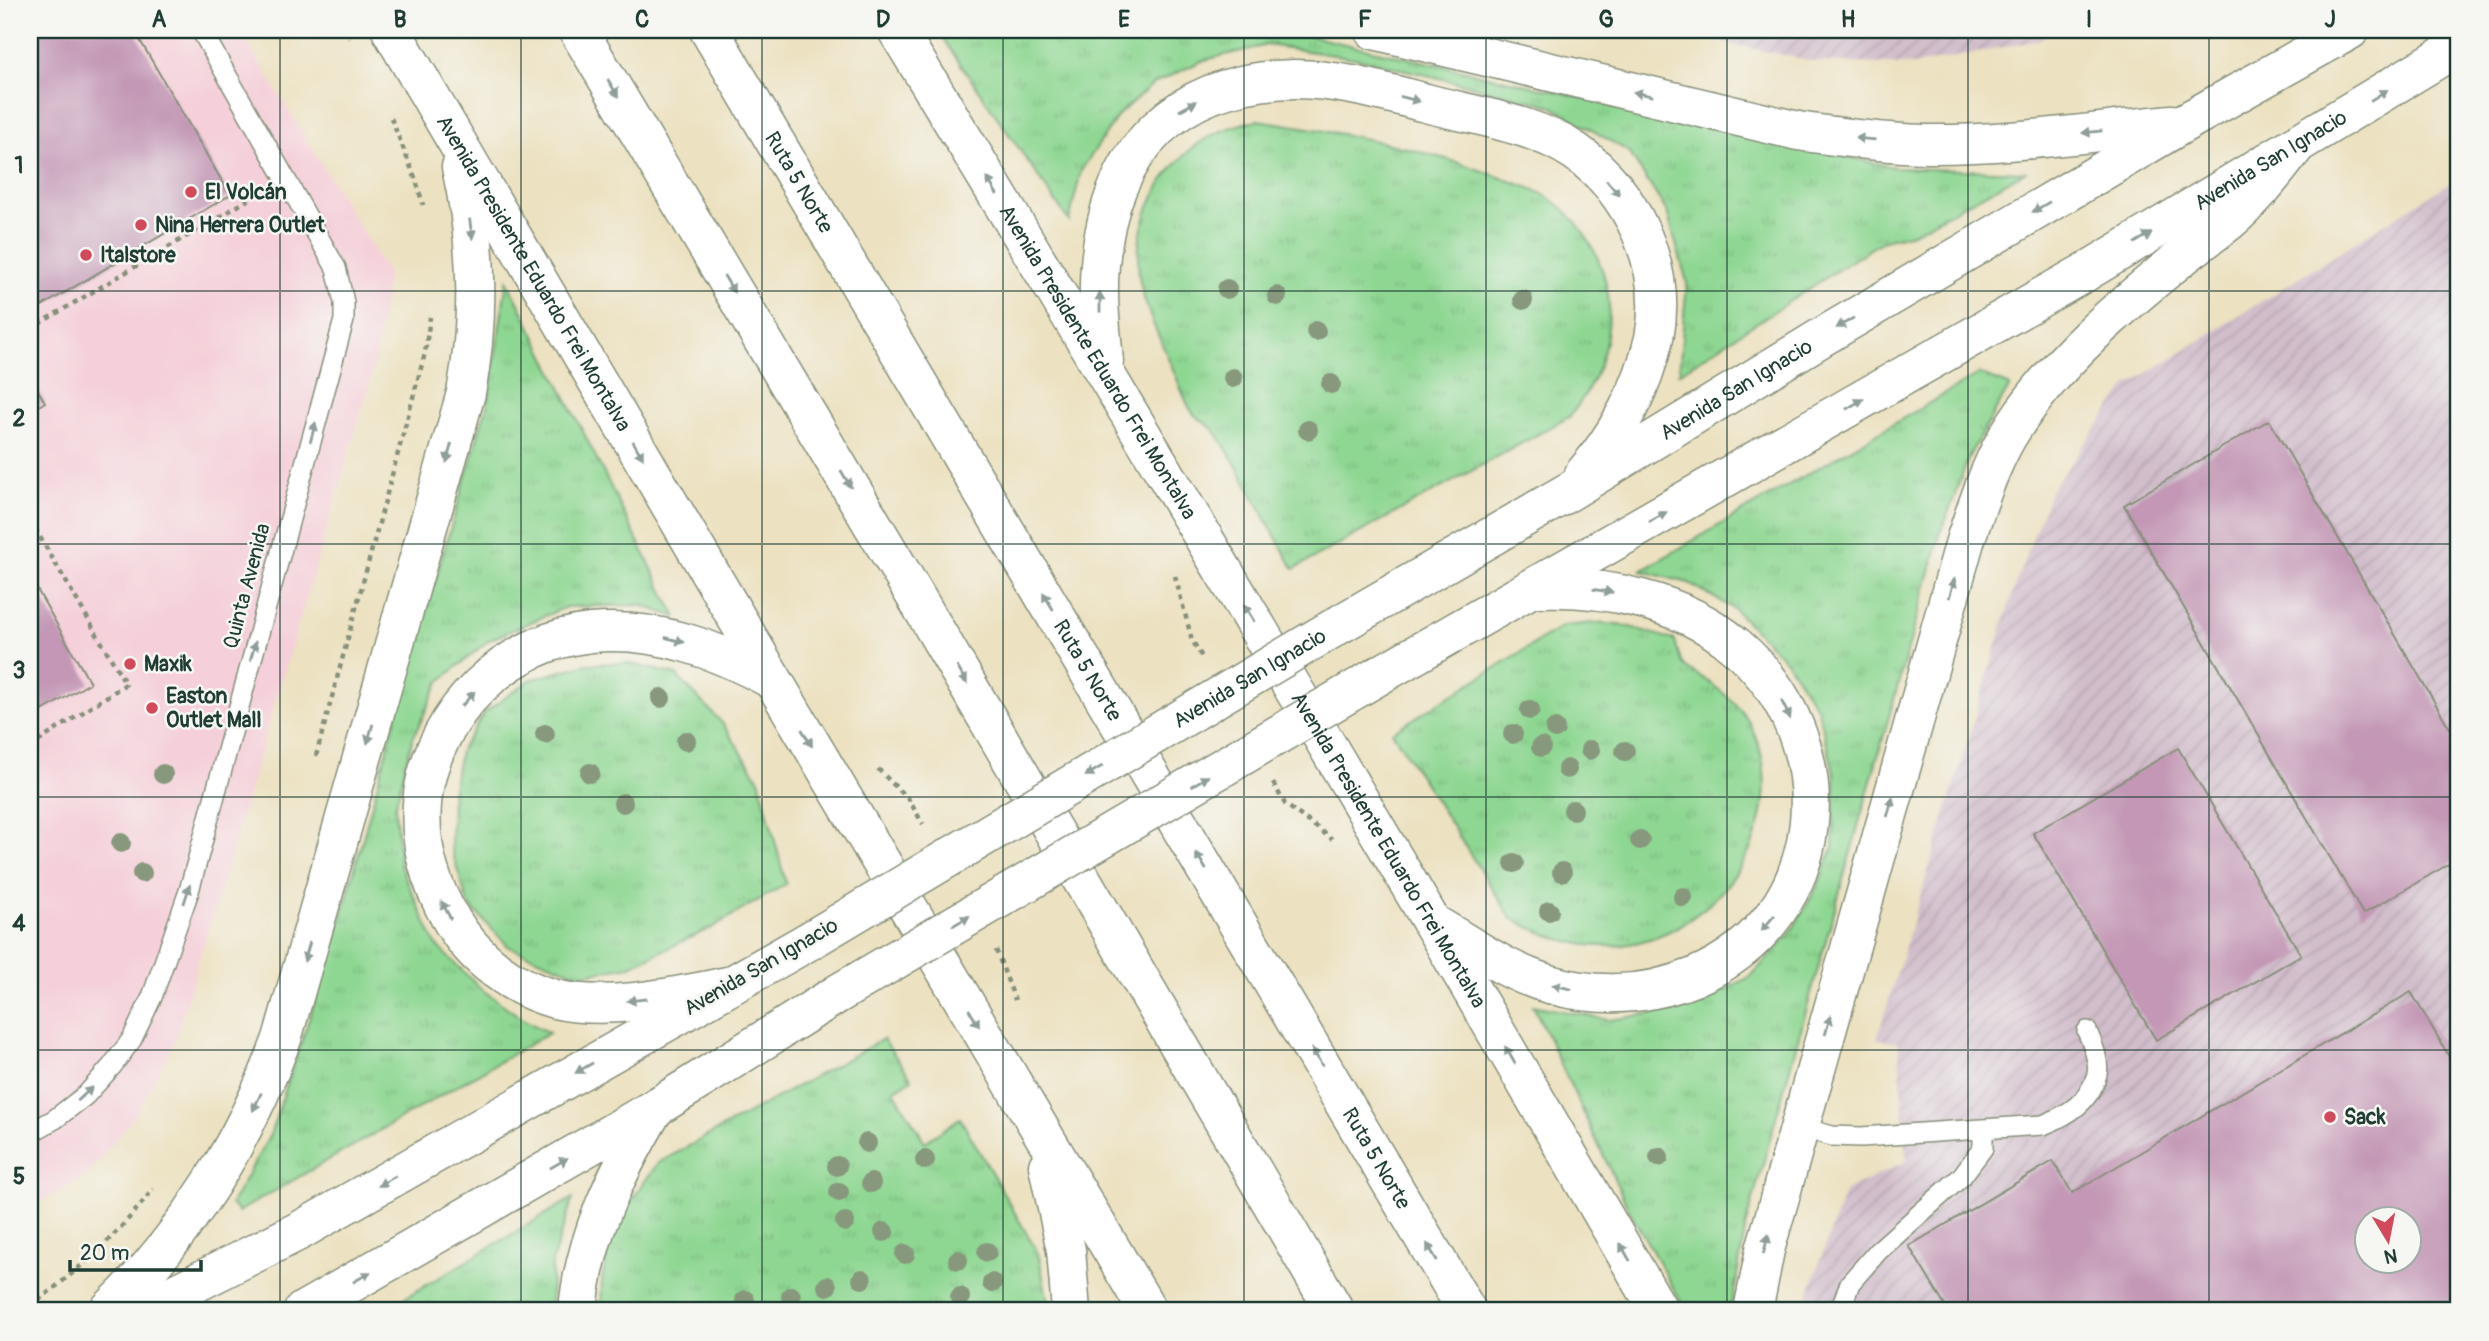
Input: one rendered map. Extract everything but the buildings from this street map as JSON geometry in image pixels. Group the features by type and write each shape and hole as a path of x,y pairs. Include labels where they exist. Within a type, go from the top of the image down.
{"main road":[{"name":"Avenida Presidente Eduardo Frei Montalva","path":"391,30 1148,1311"},
{"path":"578,30 920,604 1335,1311"},
{"name":"Ruta 5 Norte","path":"709,30 1467,1311"},
{"name":"Avenida Presidente Eduardo Frei Montalva","path":"897,30 1105,370 1434,924 1659,1311"},
{"path":"1374,30 1798,131 1861,139 1925,144 1975,143 2184,123"},
{"name":"Avenida San Ignacio","path":"140,1311 299,1231 809,941 1342,623 1570,491 1822,337 2184,123 2350,30"},
{"name":"Avenida San Ignacio","path":"303,1311 654,1108 839,993 1378,676 2084,273 2459,46"},
{"path":"1105,370 1099,311 1100,266 1113,195 1126,167 1164,121 1188,104 1223,90 1259,82 1298,79 1386,92 1524,128 1576,152 1607,180 1632,214 1644,239 1654,271 1657,304 1654,337 1645,369 1614,433 1594,463 1570,491"},
{"path":"108,1311 155,1259 194,1208 239,1138 266,1083 302,974 448,459 472,358 476,322 474,247 467,192 454,138"},
{"path":"1753,1311 1765,1250 1966,538 2012,428 2065,360 2129,301 2229,221 2254,196 2295,146"},
{"path":"1434,924 1521,975 1578,991 1612,995 1645,992 1678,984 1705,972 1753,940 1786,898 1798,875 1806,850 1811,819 1803,757 1786,708 1755,664 1712,628 1652,603 1604,591 1569,586 1535,588"},
{"path":"729,986 674,997 582,1003 555,999 500,974 475,952 457,931 432,881 422,828 423,795 431,762 441,737 472,694 508,663 528,651 558,640 590,633 662,637 701,646 738,661 773,680"},
{"path":"578,1311 587,1256 604,1205 623,1162 654,1108"},
{"path":"1032,1117 1058,1205 1072,1311"}],"lane":[{"name":"Quinta Avenida","path":"30,1133 55,1119 86,1095 132,1039 152,997 189,891 344,320 341,284 336,268 201,30"},
{"path":"1800,1127 1832,1136 1861,1137 2043,1125 2068,1115 2084,1098 2098,1073 2094,1048 2087,1031"},
{"path":"1840,1311 1850,1283 1878,1251 1961,1177 1983,1148 1983,1130"}],"path":[{"path":"388,111 416,180 425,214"},
{"path":"30,329 285,178"},
{"path":"313,766 425,353 431,309"},
{"path":"30,520 127,684 30,747"},
{"path":"30,1306 102,1248 155,1186"}],"shaded area":[{"name":"Easton Outlet Mall","path":"30,30 240,30 388,274 372,375 175,1041 134,1117 86,1176 30,1208"},
{"path":"1663,30 2056,30 2038,40 1916,65 1817,62"},
{"path":"2459,177 2459,1311 1802,1311 1845,1191 1907,1161 1898,1042 1877,1039 2015,585 2051,490 2127,386"}],"green space":[{"path":"937,30 1283,30 1897,168 2025,172 1913,233 1884,240 1679,373 1687,282 1667,212 1629,152 1549,105 1361,59 1267,45 1204,60 1153,84 1119,114 1081,171 1069,221"},
{"path":"1257,120 1349,135 1410,149 1470,166 1539,192 1569,215 1590,242 1603,273 1609,305 1607,336 1600,365 1587,392 1569,417 1294,569 1217,434 1190,409 1151,318 1139,275 1138,255 1146,216 1153,197 1176,164 1207,138 1231,127"},
{"path":"507,280 676,617 640,605 566,607 489,640 439,682 412,740 395,807 400,866 436,945 481,989 526,1021 549,1033 238,1212 231,1204 270,1135 333,948 411,662 488,402"},
{"path":"1979,374 2010,386 1970,454 1941,532 1746,1224 1731,1311 1686,1311 1628,1208 1533,1005 1609,1020 1689,1008 1750,977 1788,937 1817,887 1833,848 1835,776 1818,710 1787,662 1735,610 1689,583 1641,571"},
{"path":"1593,623 1623,625 1675,640 1684,665 1721,691 1746,718 1755,735 1764,770 1763,805 1755,838 1738,870 1716,897 1689,920 1657,936 1623,945 1579,944 1538,931 1511,918 1392,732 1563,626"},
{"path":"627,663 676,675 722,723 759,779 786,884 711,928 630,966 579,975 509,947 468,904 451,848 452,794 460,751 485,712 530,680 587,664"},
{"path":"883,1039 912,1079 894,1091 925,1142 960,1118 1038,1253 1050,1311 601,1311 602,1280 613,1226 658,1163"},
{"path":"573,1198 552,1261 551,1311 383,1311"}],"place":[{"name":"El Volcán","path":"191,192"},
{"name":"Nina Herrera Outlet","path":"141,225"},
{"name":"Italstore","path":"86,255"},
{"name":"Maxik","path":"130,664"},
{"name":"Easton Outlet Mall","path":"152,708"},
{"name":"Sack","path":"2330,1117"}]}
